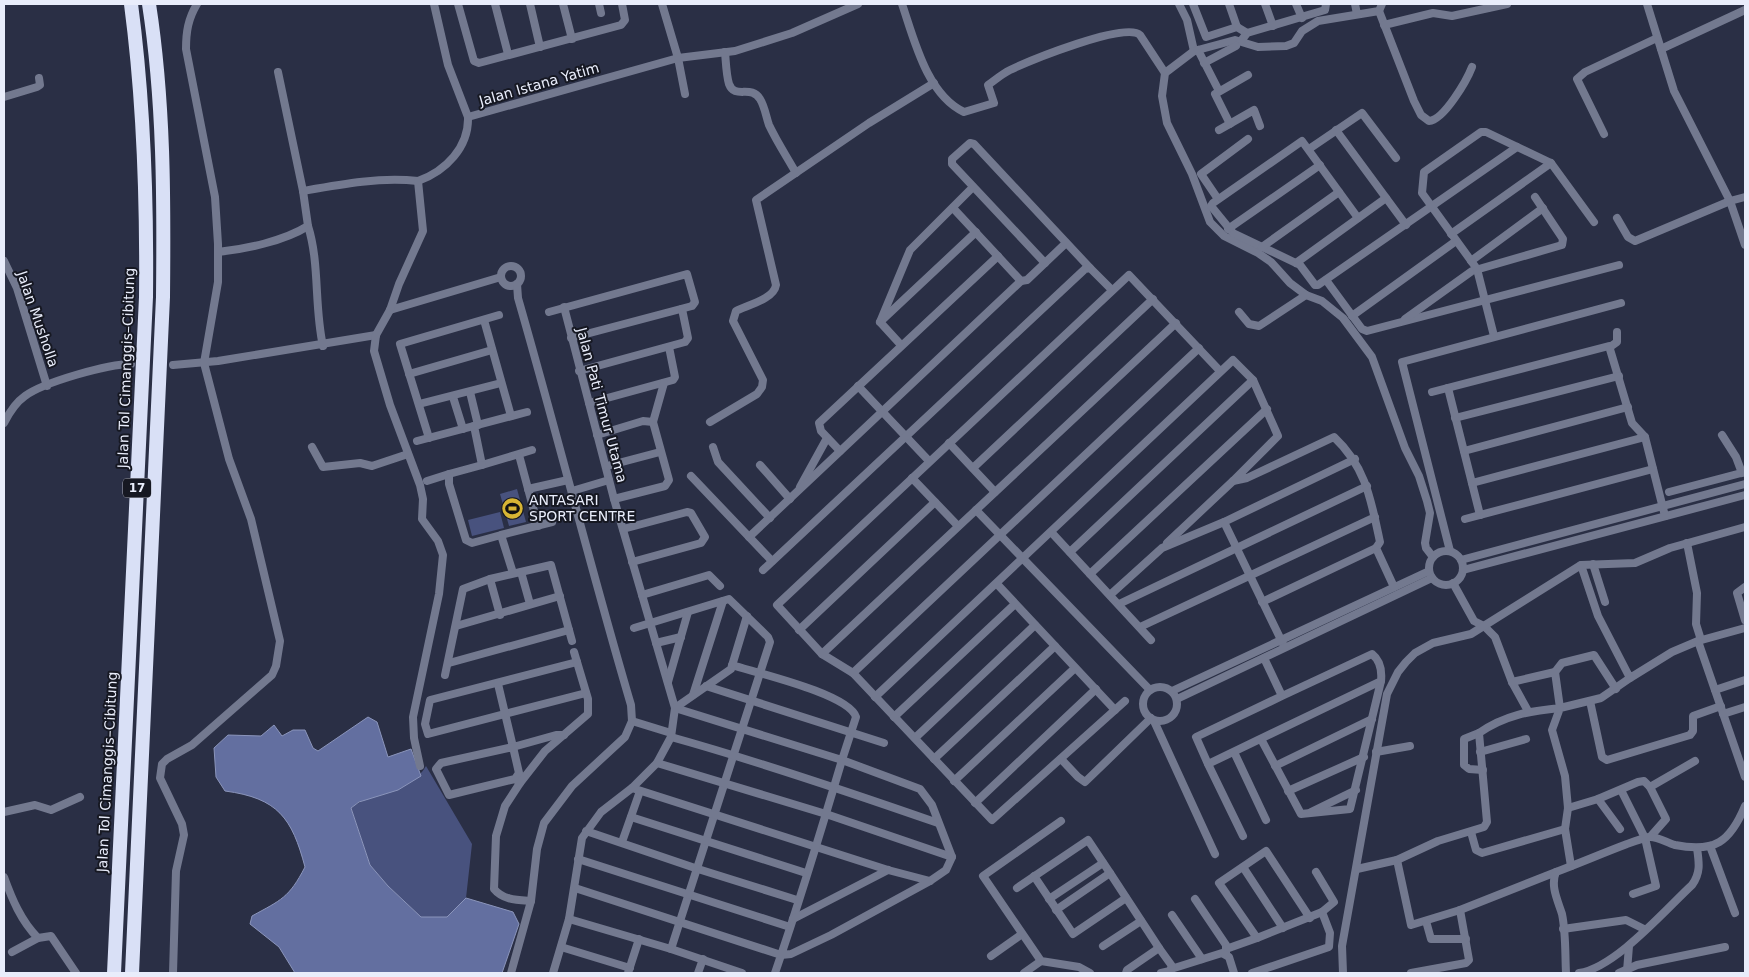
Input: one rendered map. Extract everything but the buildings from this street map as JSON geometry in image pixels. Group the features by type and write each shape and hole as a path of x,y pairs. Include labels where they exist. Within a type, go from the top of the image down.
{"highway":[{"name":"Jalan Tol Cimanggis–Cibitung","path":"114,973 146,297 147,202 143,111 131,4"},
{"name":"17","path":"132,973 164,297 164,199 160,110 149,4"}],"street":[{"path":"173,973 176,871 184,834 177,812 160,778 162,764 167,759 192,746 272,675 276,666 280,641 251,519 229,459 204,363 218,282 218,252 215,197 186,50 186,30 190,15 197,4"},
{"path":"434,4 448,65 468,117"},
{"path":"458,4 476,63 623,24 622,4"},
{"path":"495,4 508,54"},
{"path":"530,4 540,47"},
{"path":"563,4 572,39"},
{"path":"599,4 601,13"},
{"path":"662,4 678,58 685,94"},
{"name":"Jalan Istana Yatim","path":"418,182 444,166 462,146 468,129 468,117 678,58 735,51 792,33 858,4"},
{"path":"902,4 922,62 934,83 956,108 964,112 977,110 995,102 988,85 1010,71 1043,56 1091,40 1128,31 1135,32 1140,36 1165,73 1162,96 1167,123 1192,174 1210,222 1224,236 1258,253 1271,262 1282,277 1306,295 1322,301 1343,318 1372,357 1405,448 1419,476 1427,500 1430,513 1425,543 1426,548 1433,557"},
{"path":"1179,4 1187,20 1196,51 1219,91"},
{"path":"1193,4 1206,37 1237,27"},
{"path":"1229,4 1237,27 1247,33"},
{"path":"1264,4 1273,26"},
{"path":"1296,4 1302,18"},
{"path":"1204,63 1238,43 1247,33 1324,10 1326,4"},
{"path":"1355,4 1357,14"},
{"path":"1384,25 1400,23 1433,13 1452,16 1507,4"},
{"path":"1647,4 1674,92 1730,201 1745,245"},
{"path":"1165,73 1196,51 1235,40 1238,43 1258,47 1286,46 1294,43 1310,24 1381,8 1384,25 1414,101 1421,114 1429,121 1439,117 1467,80 1472,67"},
{"path":"1660,49 1745,10"},
{"path":"1604,134 1577,79 1585,72 1657,38"},
{"path":"725,52 729,85 734,91 740,93 750,90 756,93 762,102 769,124 796,173"},
{"path":"278,72 314,254 316,304 323,346"},
{"path":"1230,124 1214,94 1248,75"},
{"path":"4,97 37,87 40,85 39,78"},
{"path":"710,422 757,394 762,387 763,380 734,321 733,315 736,310 770,295 776,290 756,200 869,123 934,83"},
{"path":"1219,130 1254,110 1260,126"},
{"path":"1309,149 1362,113 1396,158"},
{"path":"1336,130 1406,224"},
{"path":"1494,336 1477,269 1431,207 1421,190 1422,176 1427,169 1481,132 1486,132 1551,163 1594,222"},
{"path":"1218,199 1201,174 1248,139"},
{"path":"1358,218 1309,149 1301,141 1218,199 1211,206 1228,229 1296,263 1316,286 1517,147"},
{"path":"1045,263 951,162 972,143 1112,290"},
{"path":"1451,234 1551,163"},
{"path":"1228,229 1320,165"},
{"path":"303,191 372,180 390,179 418,182 424,231 398,284 390,310 376,336 374,351 376,363 408,454 416,470 423,499 422,519 438,541 443,554 439,594 413,717 414,738 420,766"},
{"path":"880,322 906,255 973,187"},
{"path":"1262,247 1339,192"},
{"path":"1402,321 1477,269 1562,245 1563,239 1535,197"},
{"path":"1617,218 1628,237 1635,241 1730,201 1745,197"},
{"path":"1296,263 1386,198"},
{"path":"953,208 1021,282"},
{"path":"1471,261 1543,208"},
{"path":"218,252 255,246 298,232 308,226"},
{"path":"880,322 976,232"},
{"path":"1352,316 1456,241"},
{"path":"749,537 1021,282 1027,280 1066,243"},
{"path":"840,452 818,427 819,423 998,256"},
{"name":"Jalan Musholla","path":"4,261 17,288 47,386"},
{"path":"1326,280 1362,329 1367,332 1402,321 1619,265"},
{"path":"390,310 501,277 506,267 518,267 522,278 517,284 518,298 631,705 632,721 625,737 572,786 547,817 537,849 531,901 511,973"},
{"path":"763,570 1085,269 1090,268"},
{"path":"549,312 685,273 689,276 695,302 692,306 571,338"},
{"path":"1125,700 994,820 990,820 853,672 822,654 778,607 778,603 1129,275 1154,299 1220,371"},
{"path":"501,277 505,284 517,284"},
{"path":"1239,312 1249,324 1259,326 1306,295"},
{"path":"972,468 1154,299"},
{"path":"1450,552 1401,363 1405,360 1621,303"},
{"name":"Jalan Pati Timur Utama","path":"564,308 597,435 607,466 614,499 675,708"},
{"path":"580,372 685,342 688,338 682,310"},
{"path":"429,438 400,344 499,315"},
{"path":"484,320 511,416"},
{"path":"880,322 901,345"},
{"path":"822,654 1176,323"},
{"path":"1432,392 1607,346 1614,346 1618,340 1618,332"},
{"path":"173,365 204,363 294,348 323,346 376,336"},
{"path":"589,402 675,379 669,347"},
{"path":"1610,347 1633,425 1645,437 1665,516"},
{"path":"853,672 1199,348"},
{"path":"409,374 492,350"},
{"path":"875,697 1052,533 1233,360 1253,380 1278,438 1110,595"},
{"path":"4,423 10,411 23,397 47,386 108,366 131,364"},
{"path":"1456,418 1619,376"},
{"path":"1070,552 1253,380"},
{"path":"419,404 453,397 501,383"},
{"path":"614,499 668,484 669,480 653,422 664,383"},
{"path":"858,386 930,461"},
{"path":"1448,388 1480,515"},
{"path":"470,392 482,465"},
{"path":"453,397 463,429"},
{"path":"1464,451 1628,407"},
{"path":"1090,574 1267,409"},
{"path":"417,441 527,412"},
{"path":"597,435 643,421 653,422"},
{"path":"1669,492 1744,472 1722,435"},
{"path":"1472,483 1645,437"},
{"path":"793,496 827,438"},
{"path":"1233,481 1247,478 1332,438 1354,459 1367,486 1375,516 1380,542 1376,548 1262,602"},
{"path":"949,442 995,492"},
{"path":"312,447 323,467 360,463 372,466 408,454"},
{"path":"713,447 718,462 770,518"},
{"path":"427,481 532,450"},
{"path":"607,466 660,452"},
{"path":"519,455 538,526"},
{"path":"1162,548 1224,522 1354,459"},
{"path":"760,465 793,496"},
{"path":"1465,519 1653,469"},
{"path":"449,474 449,484 466,540 472,543 552,522"},
{"path":"691,476 772,561"},
{"path":"912,478 958,526"},
{"path":"528,490 568,480"},
{"path":"572,491 609,480"},
{"path":"1461,560 1745,484"},
{"path":"1119,604 1367,486"},
{"path":"1463,570 1745,495"},
{"path":"799,630 935,502"},
{"path":"976,510 1150,690"},
{"path":"623,529 687,512 695,517 705,537 701,543 632,562"},
{"path":"1140,627 1375,516"},
{"path":"1224,522 1283,645"},
{"path":"1343,973 1342,946 1387,694 1398,672 1406,662 1415,653 1433,643 1471,634 1581,565 1635,563 1656,553 1745,527"},
{"path":"1052,533 1151,640"},
{"path":"501,536 530,604"},
{"path":"1687,543 1697,593 1696,624 1700,641 1745,777"},
{"path":"1376,548 1394,587"},
{"path":"1441,552 1450,552 1461,560 1463,570 1460,577 1453,583 1446,585 1438,583 1431,575 1430,564 1433,557 1441,552"},
{"path":"1593,564 1606,602"},
{"path":"445,675 464,589 490,579 550,565 572,641"},
{"path":"1581,565 1598,616 1630,678"},
{"path":"642,595 709,575 720,586"},
{"path":"1174,695 1264,658 1283,645 1394,587 1431,575"},
{"path":"1174,695 1431,575"},
{"path":"490,579 500,615"},
{"path":"1453,583 1474,621 1484,626 1495,637 1512,682 1528,711"},
{"path":"996,584 1115,710"},
{"path":"1745,587 1737,592 1745,620"},
{"path":"456,626 500,615 560,596"},
{"path":"634,628 723,601 732,601 769,639 707,843 688,894 671,949"},
{"path":"693,695 723,601"},
{"path":"894,717 1015,604"},
{"path":"668,682 688,612"},
{"path":"553,973 569,919 575,888 580,842 586,830 601,812 636,789 657,763 671,735 675,708 730,670 747,616"},
{"path":"915,738 1035,625"},
{"path":"1483,770 1469,769 1464,765 1464,739 1479,733 1493,724 1528,711 1560,708 1602,698 1672,652 1700,641 1745,628"},
{"path":"449,663 569,630"},
{"path":"656,643 681,637"},
{"path":"934,759 1055,646"},
{"path":"564,735 556,735 441,763 436,769 449,794 517,781 546,751 588,714 586,693 574,652"},
{"path":"1243,836 1196,738 1372,654 1379,662 1382,674 1364,757 1350,809 1305,815 1298,811 1261,740"},
{"path":"1512,682 1555,672 1562,663 1594,655 1616,689"},
{"path":"1264,658 1282,696"},
{"path":"577,662 498,684 430,700 425,724 428,734 586,693"},
{"path":"732,665 837,699 856,714 816,847 797,900 793,919 775,973"},
{"path":"954,781 1075,668"},
{"path":"1555,672 1560,708 1552,730 1565,776 1568,808 1566,829 1571,866"},
{"path":"1715,690 1745,680"},
{"path":"1208,764 1380,681"},
{"path":"498,684 519,772 517,781 500,818 496,836 493,887 502,896 531,901"},
{"path":"706,686 884,743"},
{"path":"1061,759 1078,778 1086,782 1152,719 1163,720 1172,716 1177,708 1174,695 1166,687 1150,690 1143,701 1144,708 1152,719 1215,854"},
{"path":"975,803 1096,689"},
{"path":"1590,701 1602,757 1607,760 1690,735 1693,730 1693,716 1745,707"},
{"path":"575,888 781,955 791,954 831,935 930,881 946,870 952,857 932,805 916,786 842,760 675,708"},
{"path":"1275,766 1372,719"},
{"path":"632,721 834,786 938,823"},
{"path":"1357,869 1397,860 1438,841 1484,827 1487,822 1479,733"},
{"path":"1480,752 1526,739"},
{"path":"1376,752 1410,746"},
{"path":"1234,752 1266,820"},
{"path":"1288,791 1364,757"},
{"path":"1650,787 1694,761"},
{"path":"657,763 826,814 952,857"},
{"path":"1397,860 1411,925 1460,910 1648,837 1666,820 1650,787 1644,781 1598,799 1568,808"},
{"path":"636,789 888,870 930,881"},
{"path":"622,842 631,817 636,789"},
{"path":"1305,815 1356,790"},
{"path":"1621,790 1648,837 1656,886 1632,894"},
{"path":"4,812 35,805 51,810 80,797"},
{"path":"1598,799 1620,829"},
{"path":"1648,837 1675,845 1698,848 1710,846 1721,842 1734,832 1745,806"},
{"path":"631,817 707,843 806,873"},
{"path":"1061,822 983,876 1039,962 1090,973"},
{"path":"1471,832 1476,850 1482,853 1566,829"},
{"path":"586,830 698,869 797,900"},
{"path":"1018,888 1088,840 1142,921 1171,969"},
{"path":"1710,846 1735,913"},
{"path":"1579,973 1587,972 1629,946 1697,878 1698,848"},
{"path":"1256,938 1219,883 1266,851 1310,918"},
{"path":"578,859 790,927"},
{"path":"1049,899 1103,863"},
{"path":"1243,867 1283,928"},
{"path":"793,919 888,870"},
{"path":"1161,973 1226,952 1322,912 1334,902 1316,872"},
{"path":"1556,872 1554,878 1555,892 1563,929 1566,973"},
{"path":"1056,910 1110,873"},
{"path":"1034,876 1073,934 1126,898"},
{"path":"4,877 11,897 25,923 38,938"},
{"path":"1195,899 1226,945 1226,952 1234,973"},
{"path":"1411,973 1428,972 1466,963 1470,958 1460,910"},
{"path":"1252,973 1329,947 1330,933 1322,912"},
{"path":"1172,915 1202,959"},
{"path":"569,919 639,939 742,973"},
{"path":"1563,929 1626,920 1644,929"},
{"path":"1103,946 1142,921"},
{"path":"1426,921 1430,939 1466,938"},
{"path":"991,956 1022,934"},
{"path":"12,952 47,935 52,937 71,969 76,973"},
{"path":"560,946 629,971 639,939"},
{"path":"1627,971 1629,946"},
{"path":"1619,973 1725,947"},
{"path":"1126,973 1127,970 1159,948"},
{"path":"698,973 703,959"},
{"path":"1024,973 1039,962"},
{"path":"1036,973 1039,962"}],"shaded area":[{"name":"ANTASARI SPORT CENTRE","path":"517,489 526,522 509,526 500,494"},
{"path":"500,512 504,528 472,536 468,520"},
{"path":"368,717 377,722 388,757 411,749 421,776 398,790 359,802 351,808 370,865 388,886 421,917 447,917 466,898 513,912 519,924 502,973 295,973 279,947 250,924 252,916 277,902 289,892 305,867 294,835 280,813 258,799 225,791 216,777 214,748 228,735 261,736 274,725 282,736 293,730 305,730 313,748 318,751"},
{"path":"426,766 472,844 466,898 447,917 421,917 388,886 370,865 351,808 360,802 411,782"}],"place":[{"name":"ANTASARI SPORT CENTRE","path":"513,508"}]}
